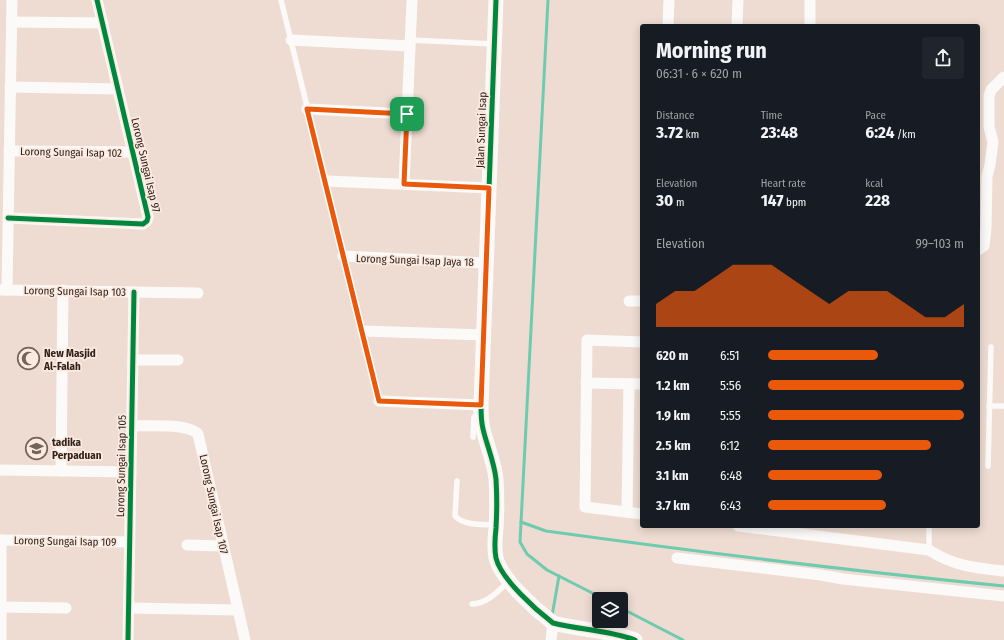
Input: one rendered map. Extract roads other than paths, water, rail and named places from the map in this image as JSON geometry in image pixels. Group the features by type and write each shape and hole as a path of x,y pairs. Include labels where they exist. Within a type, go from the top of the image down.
{"street":[{"path":"4,290 8,218 12,0"},
{"name":"Lorong Sungai Isap 97","path":"8,218 143,224 148,221 97,0"},
{"path":"404,184 412,0"},
{"name":"Jalan Sungai Isap","path":"496,0 481,408 482,428 494,461 496,479 496,557 498,566 509,581 546,618 553,623"},
{"path":"668,24 669,0"},
{"path":"737,24 738,0"},
{"path":"810,0 810,24"},
{"path":"12,22 103,23"},
{"path":"291,40 410,43"},
{"path":"980,249 984,246 986,228 987,176 993,142 989,127 989,96 990,90 1004,77"},
{"path":"10,87 118,89"},
{"path":"307,109 407,114"},
{"name":"Lorong Sungai Isap 102","path":"9,151 133,152"},
{"path":"326,181 489,188"},
{"name":"Lorong Sungai Isap Jaya 18","path":"343,256 486,263"},
{"name":"Lorong Sungai Isap 103","path":"4,290 198,293"},
{"path":"61,471 63,290"},
{"name":"Lorong Sungai Isap 105","path":"128,640 134,292"},
{"path":"629,301 640,301"},
{"path":"362,331 484,335"},
{"path":"640,342 587,340 584,507 640,514"},
{"path":"133,360 178,360"},
{"path":"586,383 640,384"},
{"path":"627,512 628,384"},
{"path":"379,401 481,408"},
{"name":"Lorong Sungai Isap 107","path":"132,426 184,428 195,431 198,434 245,640"},
{"path":"0,470 131,472"},
{"path":"771,528 800,530 929,550 946,561 956,564 967,567 1004,571"},
{"path":"0,540 1,640"},
{"name":"Lorong Sungai Isap 109","path":"0,540 129,542"},
{"path":"187,545 223,546"},
{"path":"677,558 821,575 843,579 1004,596"},
{"path":"1,606 66,608"},
{"path":"129,608 238,610"},
{"path":"551,640 553,623 605,631 623,635 635,640"}],"lane":[{"path":"281,0 379,401"},
{"path":"410,43 494,44"},
{"path":"988,466 991,347"},
{"path":"989,406 1004,406"},
{"path":"473,437 474,417 481,408"},
{"path":"457,481 455,516 464,522 496,525"},
{"path":"929,528 929,550"},
{"path":"472,604 481,604 485,602 509,581"}],"waterway":[{"path":"548,0 520,542 527,554 547,570 592,593"},
{"path":"521,522 546,531 603,539 832,568 1004,586"},
{"path":"552,616 559,576"},
{"path":"628,612 683,640"}],"place":[{"name":"New Masjid Al-Falah","path":"29,359"},
{"name":"tadika Perpaduan","path":"37,448"}]}
